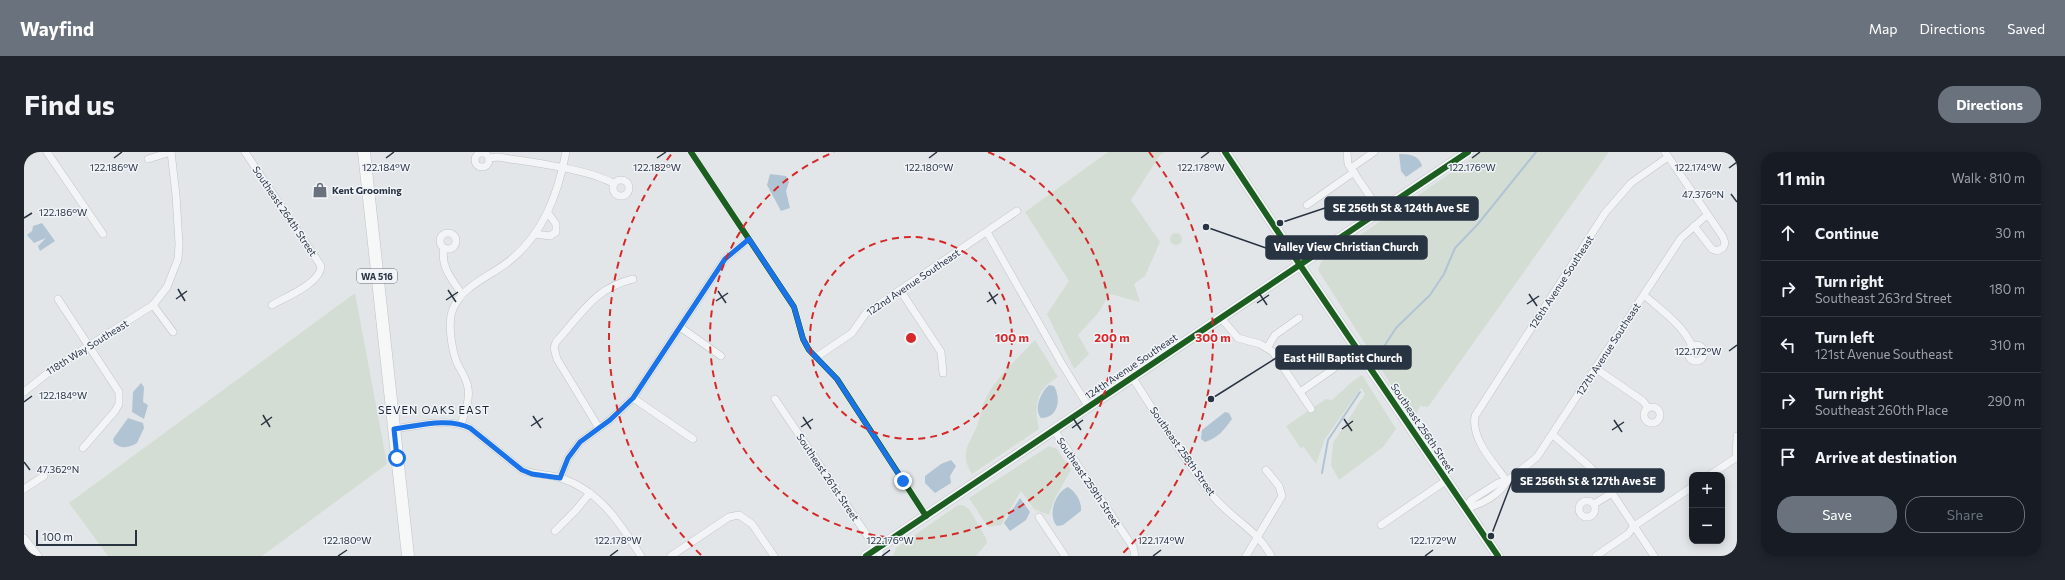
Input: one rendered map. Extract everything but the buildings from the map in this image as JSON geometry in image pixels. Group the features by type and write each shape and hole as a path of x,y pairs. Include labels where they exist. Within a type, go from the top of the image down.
{"main road":[{"name":"WA 516","path":"364,152 408,556"}],"street":[{"path":"47,152 103,234"},
{"path":"148,159 171,152"},
{"name":"118th Way Southeast","path":"24,392 54,368 90,347 153,305 167,287 174,274 178,259 179,244 176,195 171,152"},
{"name":"Southeast 264th Street","path":"245,152 318,259 321,271 314,280 272,305"},
{"path":"461,424 469,398 468,388 457,362 451,325 452,311 462,294 508,262 535,234 548,213 557,192 566,152"},
{"path":"691,152 794,307 803,339 815,358 837,379 926,516"},
{"name":"Southeast 256th Street","path":"1225,152 1498,556"},
{"path":"1346,152 1352,170 1380,211"},
{"path":"1307,205 1374,152"},
{"name":"124th Avenue Southeast","path":"866,556 879,553 926,516 1468,152"},
{"path":"1666,154 1725,243 1723,248 1717,251 1712,249 1694,226"},
{"name":"126th Avenue Southeast","path":"1507,481 1483,447 1476,434 1474,423 1480,407 1605,213 1632,182 1666,154"},
{"path":"489,158 498,157 563,169 604,178 614,184"},
{"name":"122nd Avenue Southeast","path":"815,358 852,333 866,313 1017,211"},
{"path":"535,234 550,236 556,232 556,224 548,213"},
{"name":"127th Avenue Southeast","path":"1466,508 1471,500 1498,483 1507,481 1537,457 1553,435 1595,368 1681,238 1707,215"},
{"path":"987,232 1058,358 1088,406"},
{"path":"560,478 573,450 580,442 620,411 633,398 725,259 749,239"},
{"path":"444,248 444,261 446,269 462,294"},
{"path":"599,428 557,359 554,348 556,342 594,298 613,284 633,278"},
{"path":"900,290 940,352 943,373"},
{"path":"1644,295 1671,318 1689,338 1692,346"},
{"path":"58,299 117,387 120,398 116,411 83,448"},
{"path":"153,305 173,332"},
{"path":"1221,318 1231,332 1238,338 1267,348 1276,356 1311,409"},
{"path":"1267,348 1275,335 1299,318"},
{"path":"680,327 721,356"},
{"path":"1595,368 1643,401 1648,408"},
{"path":"1300,392 1333,369"},
{"name":"Southeast 258th Street","path":"1132,377 1213,496 1232,515 1258,536 1271,556"},
{"path":"633,398 693,439"},
{"name":"Southeast 261st Street","path":"775,399 879,553"},
{"path":"394,429 450,422 461,424 470,428 522,470 532,474 560,478 579,486 590,493 612,512 641,556"},
{"name":"Southeast 259th Street","path":"1054,430 1133,547 1135,556"},
{"path":"1553,435 1590,466 1612,493 1654,556"},
{"path":"1714,472 1736,457 1737,436"},
{"path":"1246,556 1282,496 1279,486 1266,470"},
{"path":"24,489 44,476"},
{"path":"1381,525 1447,480"},
{"path":"1596,556 1628,534 1634,526 1689,489"},
{"path":"555,531 576,510 590,493"},
{"path":"1594,504 1612,493"},
{"path":"670,556 729,518 739,515 752,524 774,556"},
{"path":"1038,517 1065,556"},
{"path":"24,538 38,556"}],"shaded area":[{"path":"1108,152 1165,152 1160,155 1131,200 1160,242 1145,276 1134,284 1140,302 1110,294 1098,313 1078,335 1089,354 1074,369 1047,314 1069,281 1025,212"},
{"path":"1481,152 1609,152 1428,407 1420,406 1416,415 1404,405 1318,270 1321,262"},
{"path":"1174,233 1178,233 1182,239 1178,245 1174,245 1170,241 1170,237"},
{"path":"355,293 387,464 262,556 108,556 69,503"},
{"path":"1035,340 1058,377 1045,387 1038,399 1037,421 1039,429 972,474 966,460 967,449 977,426 984,402 1000,377"},
{"path":"1362,375 1396,429 1383,447 1339,480 1331,465 1333,443 1365,394 1361,388 1325,439 1316,464 1303,446 1301,449 1286,426 1326,399 1332,400"},
{"path":"1049,446 1057,449 1071,470 1055,498 1049,515 1034,509 1021,491 1001,525 988,527 969,498"},
{"path":"958,505 963,505 969,509 986,538 987,543 976,556 893,556 896,548"}],"water":[{"path":"1399,154 1416,157 1421,162 1422,166 1406,177 1401,171"},
{"path":"770,174 786,176 789,182 786,191 790,208 781,211 767,185"},
{"path":"42,223 55,241 40,251 38,246 46,238 34,243 27,235 32,231 33,226"},
{"path":"141,383 144,387 143,402 148,405 144,419 132,412 133,392"},
{"path":"1049,385 1054,386 1056,391 1058,401 1057,406 1052,415 1041,418 1038,405 1043,392"},
{"path":"1225,412 1229,413 1232,419 1223,430 1210,440 1205,442 1201,439 1202,430"},
{"path":"128,418 143,423 144,428 137,443 128,447 122,447 114,443 113,439"},
{"path":"951,460 956,466 950,476 951,483 935,493 925,483 925,476 941,464"},
{"path":"1068,487 1078,498 1081,504 1081,511 1063,525 1057,526 1054,522 1053,516 1054,505 1059,494"},
{"path":"1020,498 1030,512 1026,520 1010,531 1004,523"}],"waterway":[{"path":"1384,354 1385,345 1396,328 1430,295 1444,274 1455,248 1478,224 1536,152"},
{"path":"1322,473 1328,440 1360,392"}],"cycle path":[{"path":"691,152 794,307 803,339 809,350 837,379 926,516"},
{"path":"1225,152 1498,556"},
{"path":"866,556 1468,152"}],"place":[{"name":"Kent Grooming","path":"320,190"},
{"name":"SE 256th St & 124th Ave SE","path":"1280,223"},
{"name":"Valley View Christian Church","path":"1206,227"},
{"name":"East Hill Baptist Church","path":"1211,399"},
{"name":"SE 256th St & 127th Ave SE","path":"1491,536"}],"district":[{"name":"SEVEN OAKS EAST","path":"434,409"}],"route":[{"path":"397,458 394,429 450,422 461,424 470,428 512,464 522,470 532,474 560,478 568,458 580,442 610,420 633,398 725,259 749,239 794,307 801,326 805,345 815,358 826,366 837,379 903,481"}]}
